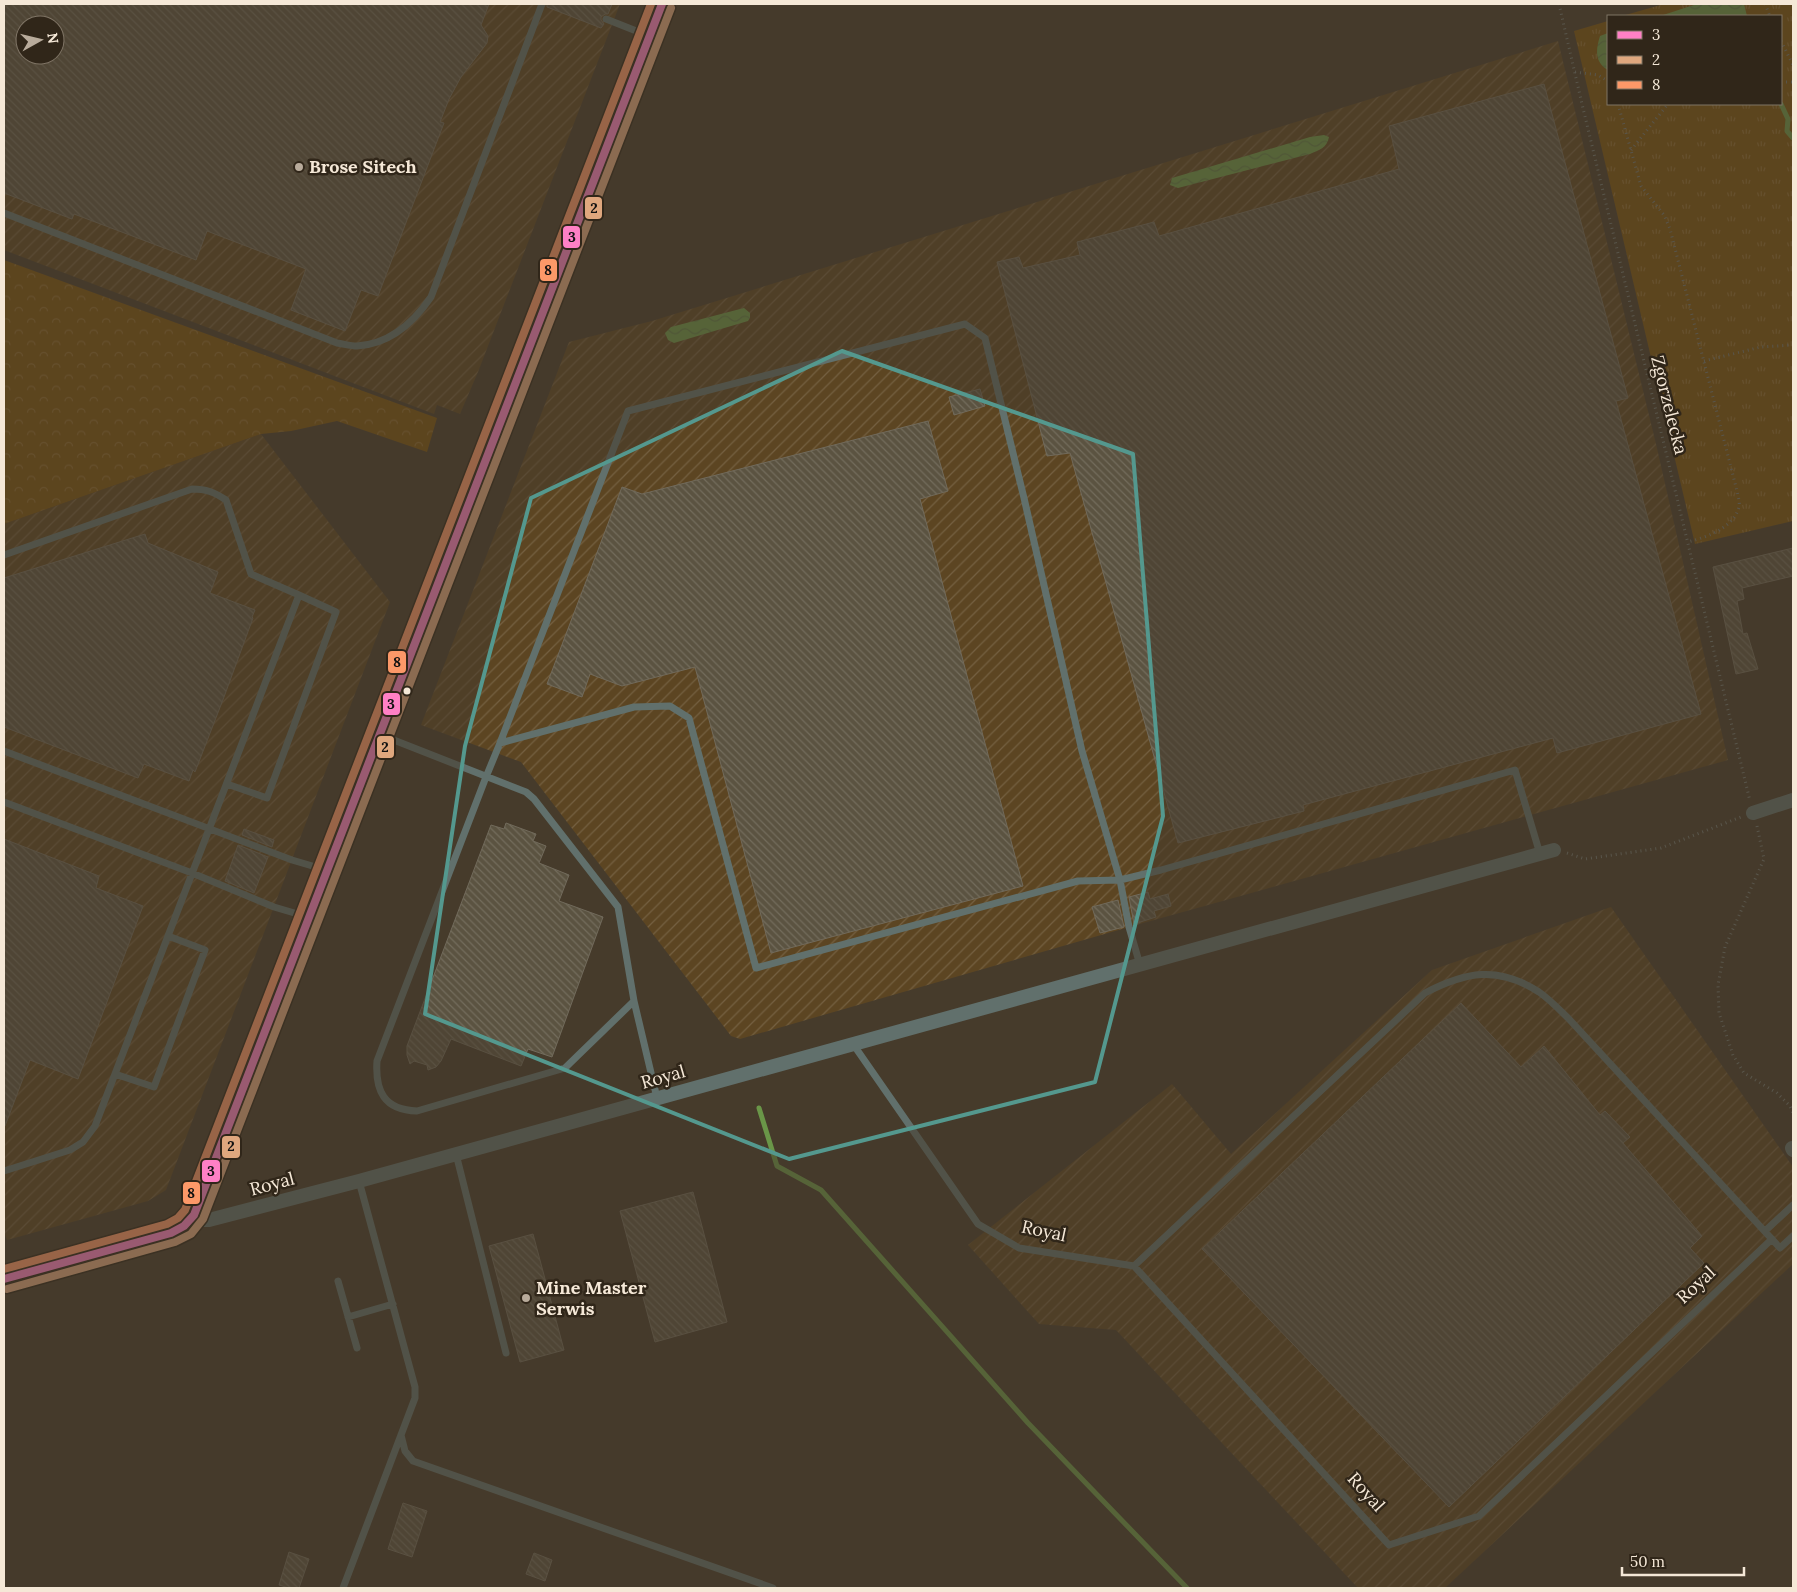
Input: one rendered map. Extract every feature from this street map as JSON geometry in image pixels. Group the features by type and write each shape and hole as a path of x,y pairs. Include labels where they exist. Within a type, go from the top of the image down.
{"street":[{"path":"4,1279 171,1232 184,1226 194,1216 662,4"},
{"path":"1753,813 1793,800"},
{"path":"853,1044 1554,850"},
{"name":"Royal","path":"194,1216 202,1220 209,1220 359,1181 853,1044"}],"lane":[{"path":"4,212 337,343 357,346 392,336 410,324 431,296 542,4"},
{"path":"606,19 649,36"},
{"path":"634,1001 565,1068 416,1111 405,1111 392,1106 382,1095 376,1076 377,1061 628,411 964,324 985,338 1082,751 1120,880 1129,927 1140,964"},
{"path":"4,555 192,489 205,489 226,500 251,574 336,612 267,798 227,784"},
{"path":"4,1171 70,1150 82,1142 95,1126 299,595"},
{"path":"500,743 634,707 670,706 689,718 756,968 1078,881 1120,880 1515,770 1540,854"},
{"path":"379,734 526,792 534,799 618,908 634,1001 657,1098"},
{"path":"4,751 292,860 326,870"},
{"path":"4,802 192,873 274,907 308,918"},
{"path":"115,1074 154,1087 205,950 168,936"},
{"path":"1134,1266 1425,993 1448,981 1477,974 1509,977 1539,992 1568,1018 1780,1248 1793,1236"},
{"name":"Royal","path":"853,1044 978,1224 1019,1248 1134,1266 1389,1545 1479,1516 1772,1240"},
{"path":"456,1154 506,1353"},
{"path":"344,1588 415,1398 415,1387 359,1181"},
{"path":"1765,1231 1793,1205"},
{"path":"338,1281 357,1348"},
{"path":"348,1318 393,1304"},
{"path":"401,1434 405,1451 413,1460 773,1588"}],"path":[{"name":"Zgorzelecka","path":"1559,4 1764,859 1725,947 1718,985 1719,1014 1733,1055 1744,1074 1777,1093 1790,1106 1793,1113"},
{"path":"1782,43 1793,65"},
{"path":"1574,72 1598,75 1607,80"},
{"path":"1618,105 1641,186 1664,215 1670,229 1738,491 1739,507 1736,514 1723,528 1703,538 1688,542"},
{"path":"1631,150 1667,105"},
{"path":"1704,361 1762,347 1793,345"},
{"path":"1554,850 1585,859 1661,848 1753,813"}],"highlighted area":[{"path":"842,351 1133,454 1163,816 1095,1082 789,1159 425,1014 465,746 531,498"}],"shaded area":[{"path":"4,4 620,4 460,414 437,405 434,414 4,250"},
{"path":"1558,41 1656,444 1728,760 1129,927 740,1039 731,1036 521,762 421,725 569,342 652,321"},
{"path":"261,434 390,602 166,1190 148,1201 7,1240 4,1233 4,524"},
{"path":"1611,907 1793,1167 1793,1264 1445,1588 1358,1588 1116,1330 1039,1324 968,1245 1172,1084 1231,1154 1432,970"}],"green space":[{"path":"1664,4 1793,4 1793,521 1695,544 1574,31 1607,21 1607,105 1782,105 1782,15 1626,15"},
{"path":"4,260 437,418 427,452 337,421 291,431 261,434 4,524"}],"water":[{"path":"1697,4 1744,4 1747,15 1663,15"},
{"path":"1607,33 1607,69 1600,63 1597,55 1600,36"},
{"path":"1324,135 1329,137 1326,144 1310,154 1178,188 1170,185 1172,178 1310,137"},
{"path":"744,308 750,313 748,321 674,343 668,340 665,333 671,327"}],"building":[{"name":"Brose Sitech","path":"4,4 489,4 481,25 488,36 487,43 461,77 449,99 440,122 444,123 378,296 361,290 345,331 291,310 306,269 207,231 196,260 74,214 72,219 4,193"},
{"path":"547,4 612,4 608,14 601,17 604,24 601,28 547,7"},
{"path":"1544,84 1628,398 1616,401 1701,714 1557,753 1553,738 1303,805 1304,811 1178,843 1070,453 1047,456 997,262 1019,257 1023,268 1080,255 1077,242 1154,222 1159,236 1399,169 1389,126"},
{"path":"980,389 985,406 954,415 949,397"},
{"path":"928,421 948,491 920,499 1023,886 771,953 695,667 622,686 590,674 582,697 547,684 622,487 642,494"},
{"path":"145,534 148,543 218,572 210,593 255,610 224,697 195,772 193,770 189,781 144,764 138,778 4,727 4,578"},
{"path":"1793,548 1793,576 1742,588 1744,599 1737,601 1743,634 1747,633 1758,669 1736,674 1713,567"},
{"path":"506,823 536,834 533,841 546,846 539,863 569,875 559,901 603,917 552,1057 528,1049 521,1066 451,1039 441,1061 436,1067 428,1070 427,1065 414,1061 410,1064 407,1046 491,825 504,829"},
{"path":"244,829 274,840 272,847 242,835"},
{"path":"4,839 99,876 96,888 143,906 78,1079 30,1060 5,1126 4,1126"},
{"path":"238,845 268,857 254,893 225,881"},
{"path":"1148,892 1150,899 1168,894 1171,906 1154,911 1156,917 1134,924 1129,897"},
{"path":"1118,900 1124,927 1100,933 1092,907"},
{"path":"1461,1003 1521,1067 1544,1046 1600,1115 1605,1111 1630,1137 1623,1143 1702,1236 1690,1248 1704,1263 1449,1507 1202,1249"},
{"path":"693,1192 727,1322 655,1342 620,1211"},
{"name":"Mine Master Serwis","path":"533,1234 564,1350 520,1362 489,1246"},
{"path":"403,1503 427,1511 412,1557 388,1549"},
{"path":"289,1552 309,1559 299,1588 279,1585"},
{"path":"534,1553 552,1560 545,1581 526,1574"}],"waterway":[{"path":"1781,105 1788,119 1787,131 1793,138"},
{"path":"759,1108 777,1166 821,1190 1028,1423 1187,1588"}],"transit line":[{"name":"8","path":"4,1269 167,1224 178,1218 185,1210 651,4"},
{"name":"3","path":"4,1279 171,1233 184,1226 194,1215 662,4"},
{"name":"2","path":"7,1289 175,1242 191,1234 203,1219 671,8"}],"place":[{"name":"Brose Sitech","path":"299,167"},
{"name":"Mine Master Serwis","path":"526,1298"}]}
